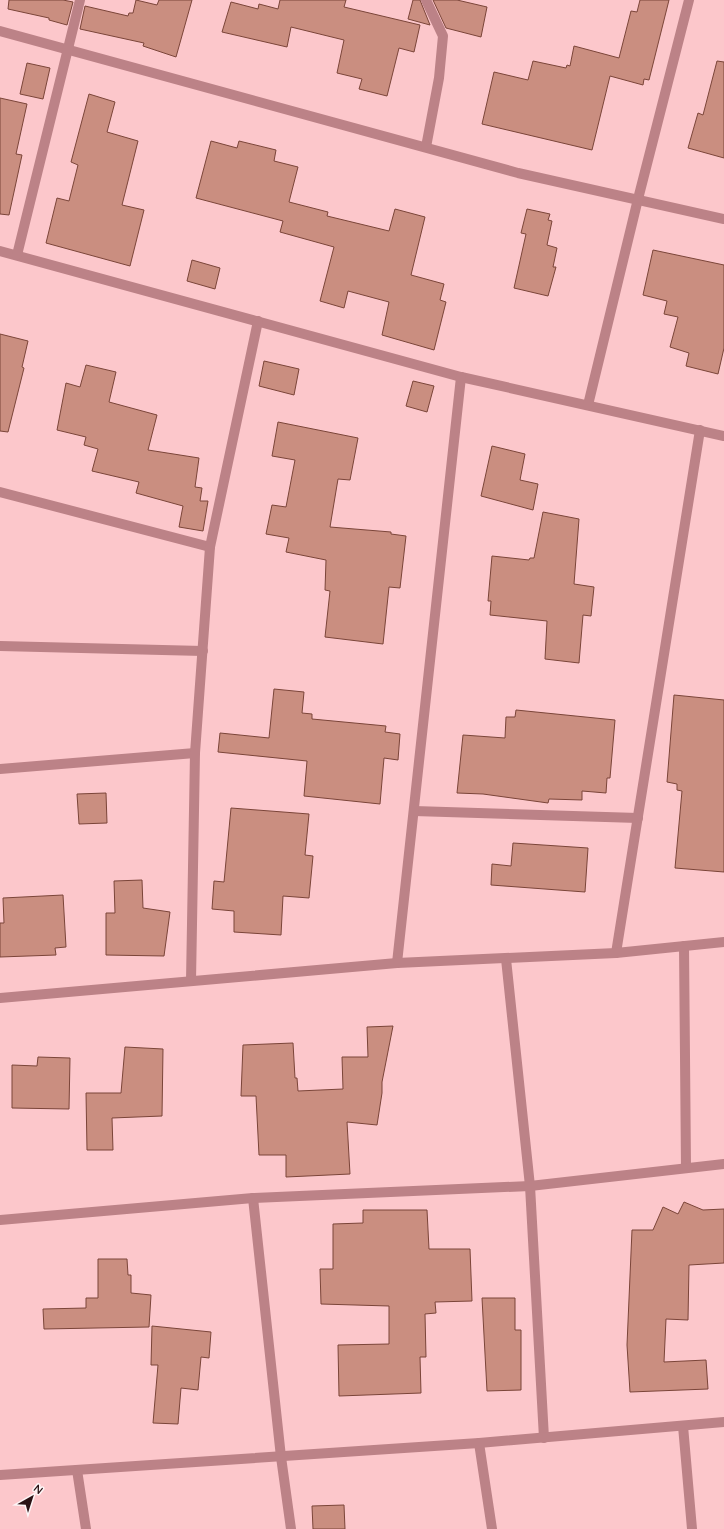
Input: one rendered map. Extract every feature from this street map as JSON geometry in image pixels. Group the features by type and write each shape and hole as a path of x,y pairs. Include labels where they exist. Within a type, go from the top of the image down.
{"street":[{"path":"17,255 80,0"},
{"path":"426,0 443,36 439,78 426,147"},
{"path":"588,405 638,199 689,0"},
{"path":"0,31 518,173 724,218"},
{"path":"0,251 462,376 724,436"},
{"path":"191,981 195,753 210,547 258,321"},
{"path":"398,963 462,376"},
{"path":"616,954 700,430"},
{"path":"0,492 210,547"},
{"path":"0,646 202,651"},
{"path":"0,769 195,753"},
{"path":"414,811 638,818"},
{"path":"0,998 355,968 398,963 616,954 724,942"},
{"path":"684,946 686,1167"},
{"path":"506,959 530,1186 544,1438"},
{"path":"0,1220 253,1198 530,1186 686,1167 724,1164"},
{"path":"253,1198 281,1457 291,1529"},
{"path":"0,1475 479,1443 724,1422"},
{"path":"683,1426 692,1529"},
{"path":"479,1443 492,1529"},
{"path":"77,1470 86,1529"}],"building":[{"path":"9,0 63,0 73,2 67,25 49,20 49,18 8,9"},
{"path":"136,0 157,5 159,0 192,0 176,57 143,46 144,43 80,29 85,6 128,16 129,13 133,13"},
{"path":"280,0 346,0 344,7 420,25 414,52 399,48 387,96 359,89 362,79 337,73 344,40 291,27 287,47 222,32 231,2 258,9 259,4 278,9"},
{"path":"413,0 420,0 430,25 408,19"},
{"path":"433,0 457,0 487,7 481,37 446,28"},
{"path":"640,0 669,0 649,80 644,79 643,85 610,76 592,150 482,124 494,72 528,80 533,61 566,68 567,65 570,66 574,46 619,58 631,11 637,12"},
{"path":"717,61 724,62 724,158 688,148 698,113 703,115"},
{"path":"27,63 50,68 43,99 20,94"},
{"path":"89,94 115,102 107,132 138,141 122,205 144,210 130,266 46,243 57,198 69,201 78,165 71,162"},
{"path":"0,98 27,104 16,154 22,155 9,215 0,214"},
{"path":"211,141 237,148 239,141 276,150 274,161 298,167 289,202 328,212 327,216 389,231 395,209 425,217 411,275 444,284 440,300 446,302 434,350 382,335 389,302 348,291 344,308 320,301 334,247 280,232 283,221 196,198"},
{"path":"527,209 550,214 548,220 552,221 547,245 557,248 553,267 556,267 548,296 514,288 526,234 521,233"},
{"path":"653,250 724,265 724,348 718,374 686,366 689,353 670,347 678,317 664,314 667,301 643,295"},
{"path":"192,260 220,268 215,289 187,281"},
{"path":"0,334 28,341 22,367 24,368 8,432 0,431"},
{"path":"264,361 299,369 294,395 259,386"},
{"path":"86,365 116,372 109,402 157,415 148,450 199,458 195,487 202,488 200,501 208,501 203,531 179,527 183,506 136,493 139,482 92,471 98,449 84,445 86,437 57,430 66,383 80,387"},
{"path":"413,381 434,386 427,412 406,406"},
{"path":"278,422 358,438 350,480 338,479 330,527 391,532 391,534 406,536 400,588 389,587 383,644 325,637 330,591 325,590 326,560 286,552 289,538 266,534 272,505 286,507 295,460 272,456"},
{"path":"492,446 525,454 520,480 538,484 533,510 481,496"},
{"path":"543,512 579,519 574,584 594,587 591,616 583,615 579,663 545,659 547,621 490,615 491,601 488,601 492,556 529,560 530,558 534,558"},
{"path":"274,689 304,692 302,713 312,714 312,719 386,726 385,732 400,734 398,760 384,758 380,804 304,796 307,761 218,752 220,733 269,738"},
{"path":"674,695 724,700 724,872 675,868 682,791 677,790 677,784 667,782"},
{"path":"516,710 615,720 610,778 607,778 606,793 582,791 582,800 549,799 548,803 483,794 457,793 463,735 505,738 506,717 515,717"},
{"path":"106,793 107,823 79,824 77,794"},
{"path":"231,808 309,814 305,855 313,856 309,898 283,896 281,935 234,932 234,911 212,909 214,881 224,882"},
{"path":"513,843 588,848 585,892 491,885 492,864 511,866"},
{"path":"142,880 143,908 170,912 164,956 106,955 106,913 115,913 114,881"},
{"path":"63,895 66,947 55,948 56,955 0,957 0,923 4,923 3,898"},
{"path":"393,1026 382,1082 382,1093 377,1125 347,1122 350,1174 286,1177 286,1155 259,1155 256,1096 241,1096 243,1045 293,1043 295,1078 297,1078 298,1091 343,1089 342,1057 368,1057 367,1027"},
{"path":"125,1047 163,1049 162,1116 112,1118 113,1150 87,1150 86,1093 121,1093"},
{"path":"38,1057 70,1058 69,1109 12,1108 12,1065 37,1066"},
{"path":"684,1202 703,1210 724,1209 724,1263 689,1265 688,1320 666,1319 664,1362 706,1360 708,1389 630,1392 627,1345 632,1230 653,1230 663,1207 678,1214"},
{"path":"363,1210 427,1210 429,1249 470,1249 472,1301 435,1302 436,1313 425,1314 426,1357 420,1357 421,1393 339,1396 338,1345 389,1344 389,1306 321,1304 320,1269 333,1269 333,1224 363,1223"},
{"path":"98,1259 127,1259 128,1275 131,1275 131,1293 151,1295 149,1327 44,1329 43,1309 86,1308 86,1298 98,1298"},
{"path":"482,1298 515,1298 515,1330 521,1330 521,1390 487,1391"},
{"path":"152,1326 211,1332 209,1358 201,1357 198,1390 181,1388 178,1424 153,1423 158,1365 151,1365"},
{"path":"344,1505 345,1529 313,1529 312,1506"}]}
